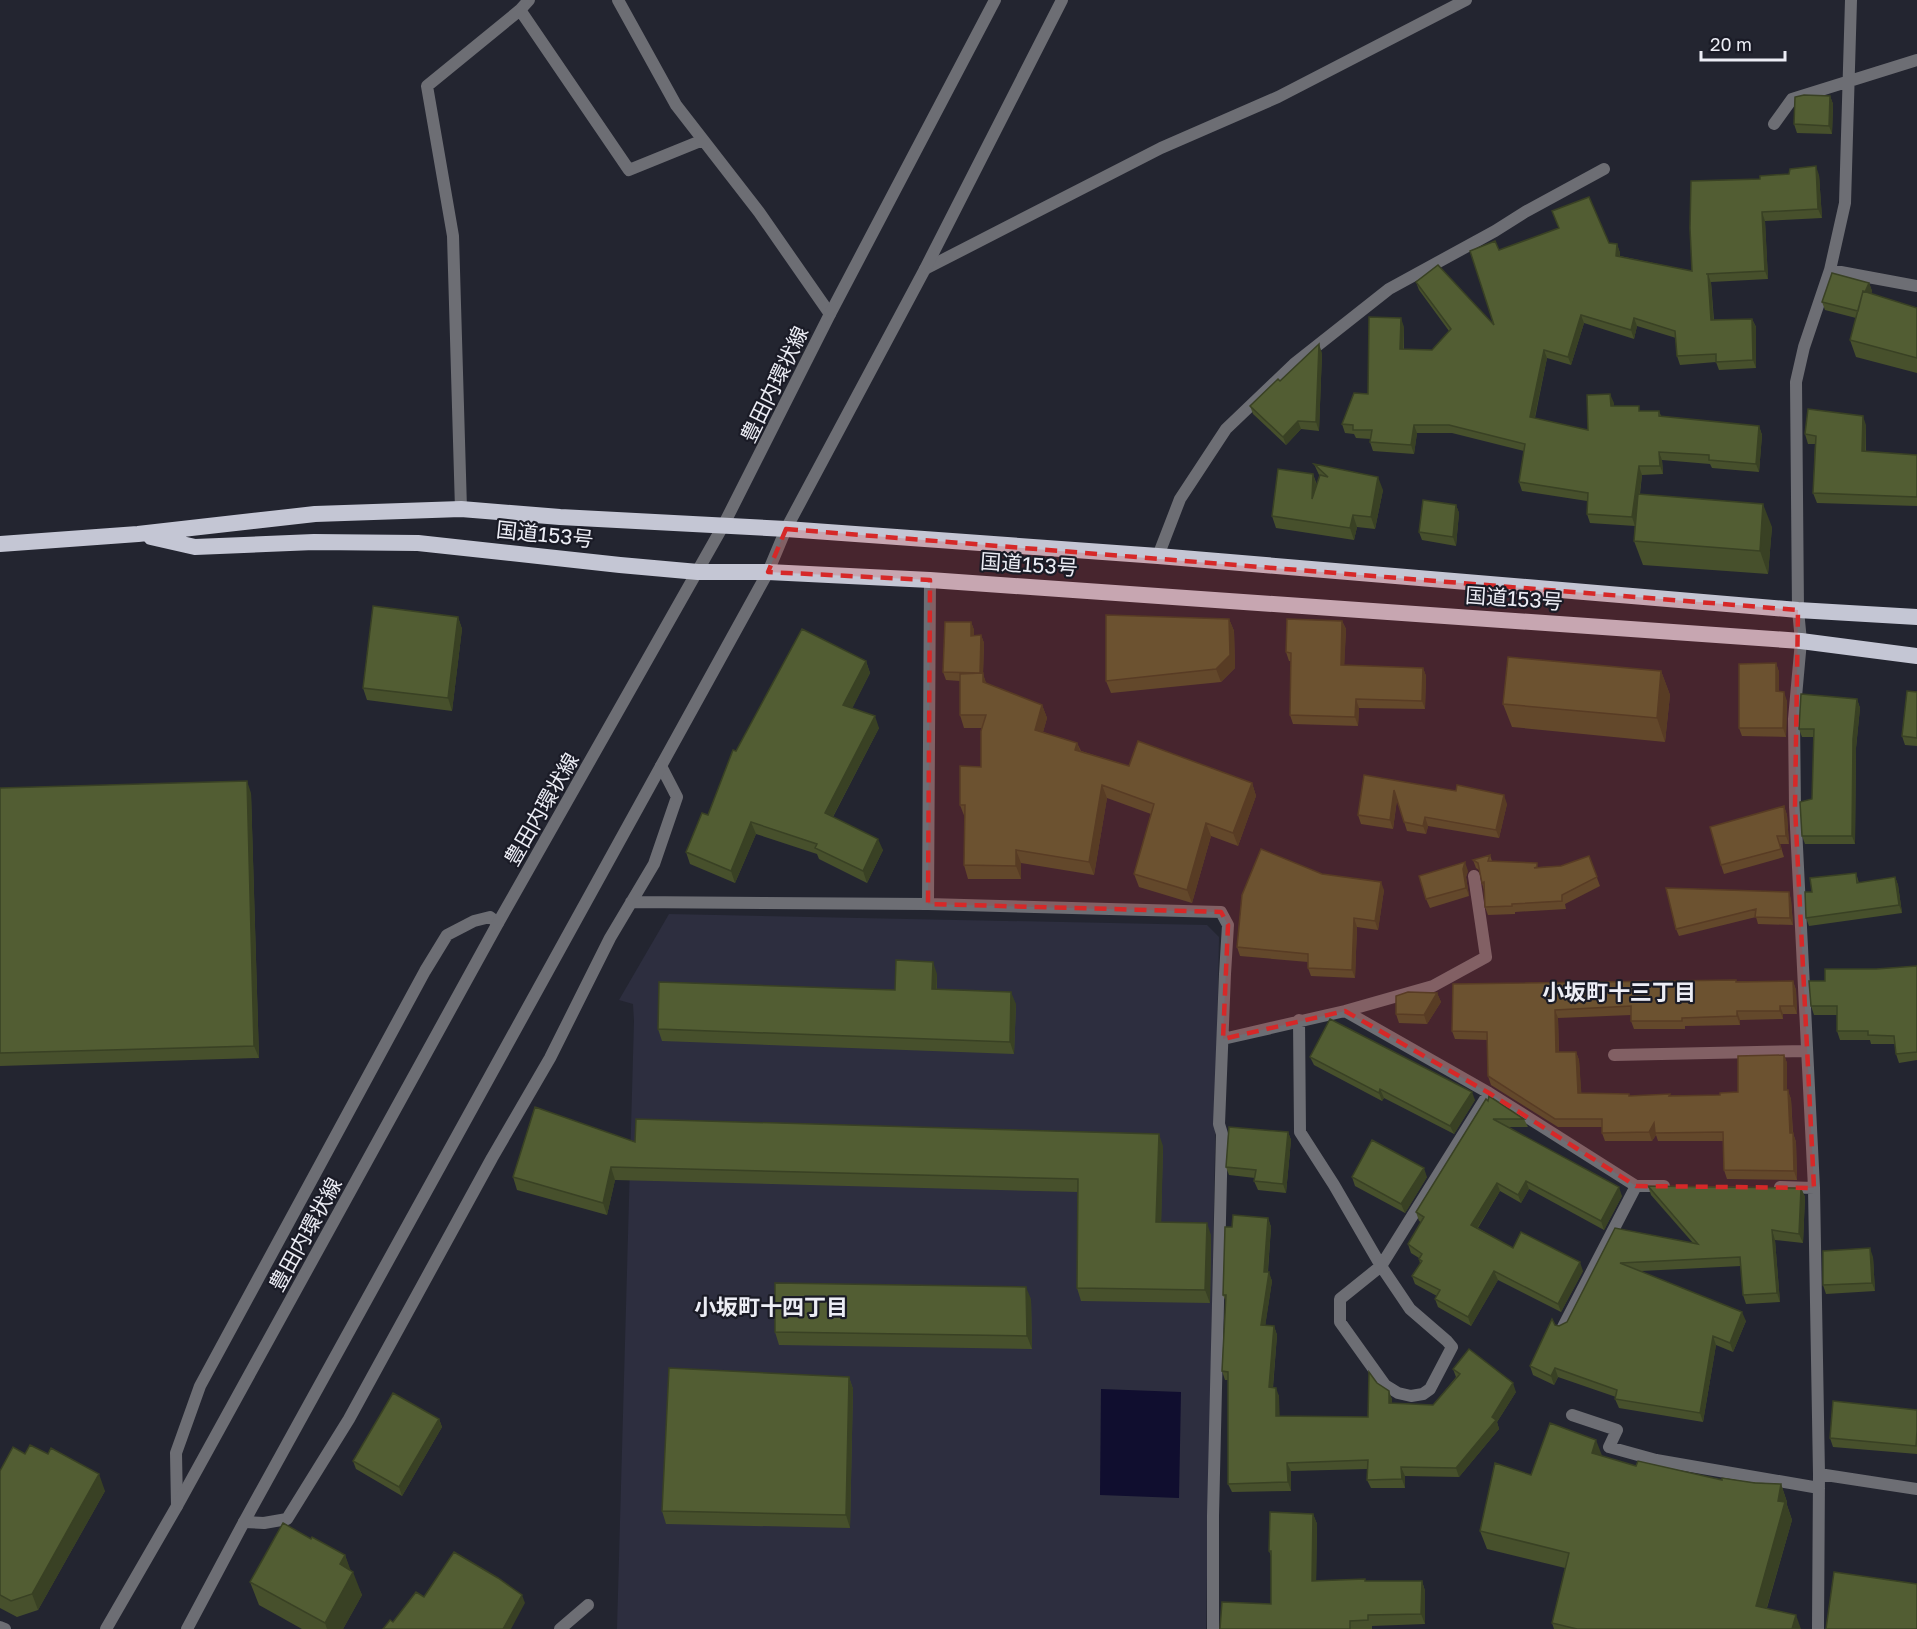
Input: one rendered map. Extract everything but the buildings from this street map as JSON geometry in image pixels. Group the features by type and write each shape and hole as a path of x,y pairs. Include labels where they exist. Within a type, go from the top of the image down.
{"highway":[{"name":"国道153号","path":"0,544 138,534 315,514 461,509 786,529 1158,556 1798,610 1916,617"},
{"name":"国道153号","path":"138,534 195,548 314,543 418,543 698,572 768,572 930,580 1802,641 1917,656"}],"street":[{"path":"461,509 453,236 427,86 520,10 529,0"},
{"path":"618,0 676,105 759,212 830,314"},
{"name":"豊田内環状線","path":"106,1629 177,1506 498,923 698,572 995,0"},
{"path":"187,1629 768,572 786,529 925,269 1062,0"},
{"path":"925,269 1161,148 1278,97 1466,0"},
{"path":"1818,1629 1819,1474 1814,1188 1795,807 1794,719 1802,641 1798,610 1796,382 1804,347 1830,270 1845,203 1851,0"},
{"path":"520,10 629,170 703,140"},
{"path":"1774,124 1792,99 1917,60"},
{"path":"1158,556 1180,499 1226,429 1294,364 1389,289 1604,169"},
{"path":"1830,270 1917,286"},
{"path":"928,904 930,580"},
{"path":"244,1522 264,1523 287,1519 349,1419 492,1158 550,1058 610,938 654,864 676,797 661,766"},
{"path":"1223,1039 1345,1011 1432,987 1486,957 1474,876"},
{"path":"631,902 928,904 1221,912 1228,925 1219,1124 1222,1134 1213,1516 1213,1629"},
{"path":"177,1506 176,1453 200,1386 330,1144 447,935 474,921 490,917 498,923"},
{"path":"1345,1011 1489,1093 1635,1186 1671,1186"},
{"path":"1299,1020 1300,1132 1334,1185 1380,1266 1410,1309 1443,1336 1452,1347 1430,1389 1423,1394 1411,1396 1398,1393 1385,1385 1340,1322 1340,1299 1380,1266 1489,1093"},
{"path":"1614,1055 1808,1051"},
{"path":"1563,1327 1635,1186"},
{"path":"1767,1187 1814,1188"},
{"path":"1572,1415 1617,1430 1609,1447 1656,1460 1819,1488"},
{"path":"1819,1474 1917,1489"},
{"path":"560,1629 588,1605"},
{"path":"0,1627 5,1629"}],"highlighted area":[{"path":"786,529 1798,610 1795,807 1814,1188 1636,1186 1489,1093 1345,1011 1223,1039 1228,925 1221,912 928,904 930,580 768,572"}],"shaded area":[{"path":"669,914 1207,925 1219,937 1206,1629 617,1629 634,1021 633,1004 619,1000"},
{"path":"1101,1389 1181,1392 1179,1498 1100,1495"}],"district":[{"name":"小坂町十三丁目","path":"1619,991"},
{"name":"小坂町十四丁目","path":"771,1306"}]}
